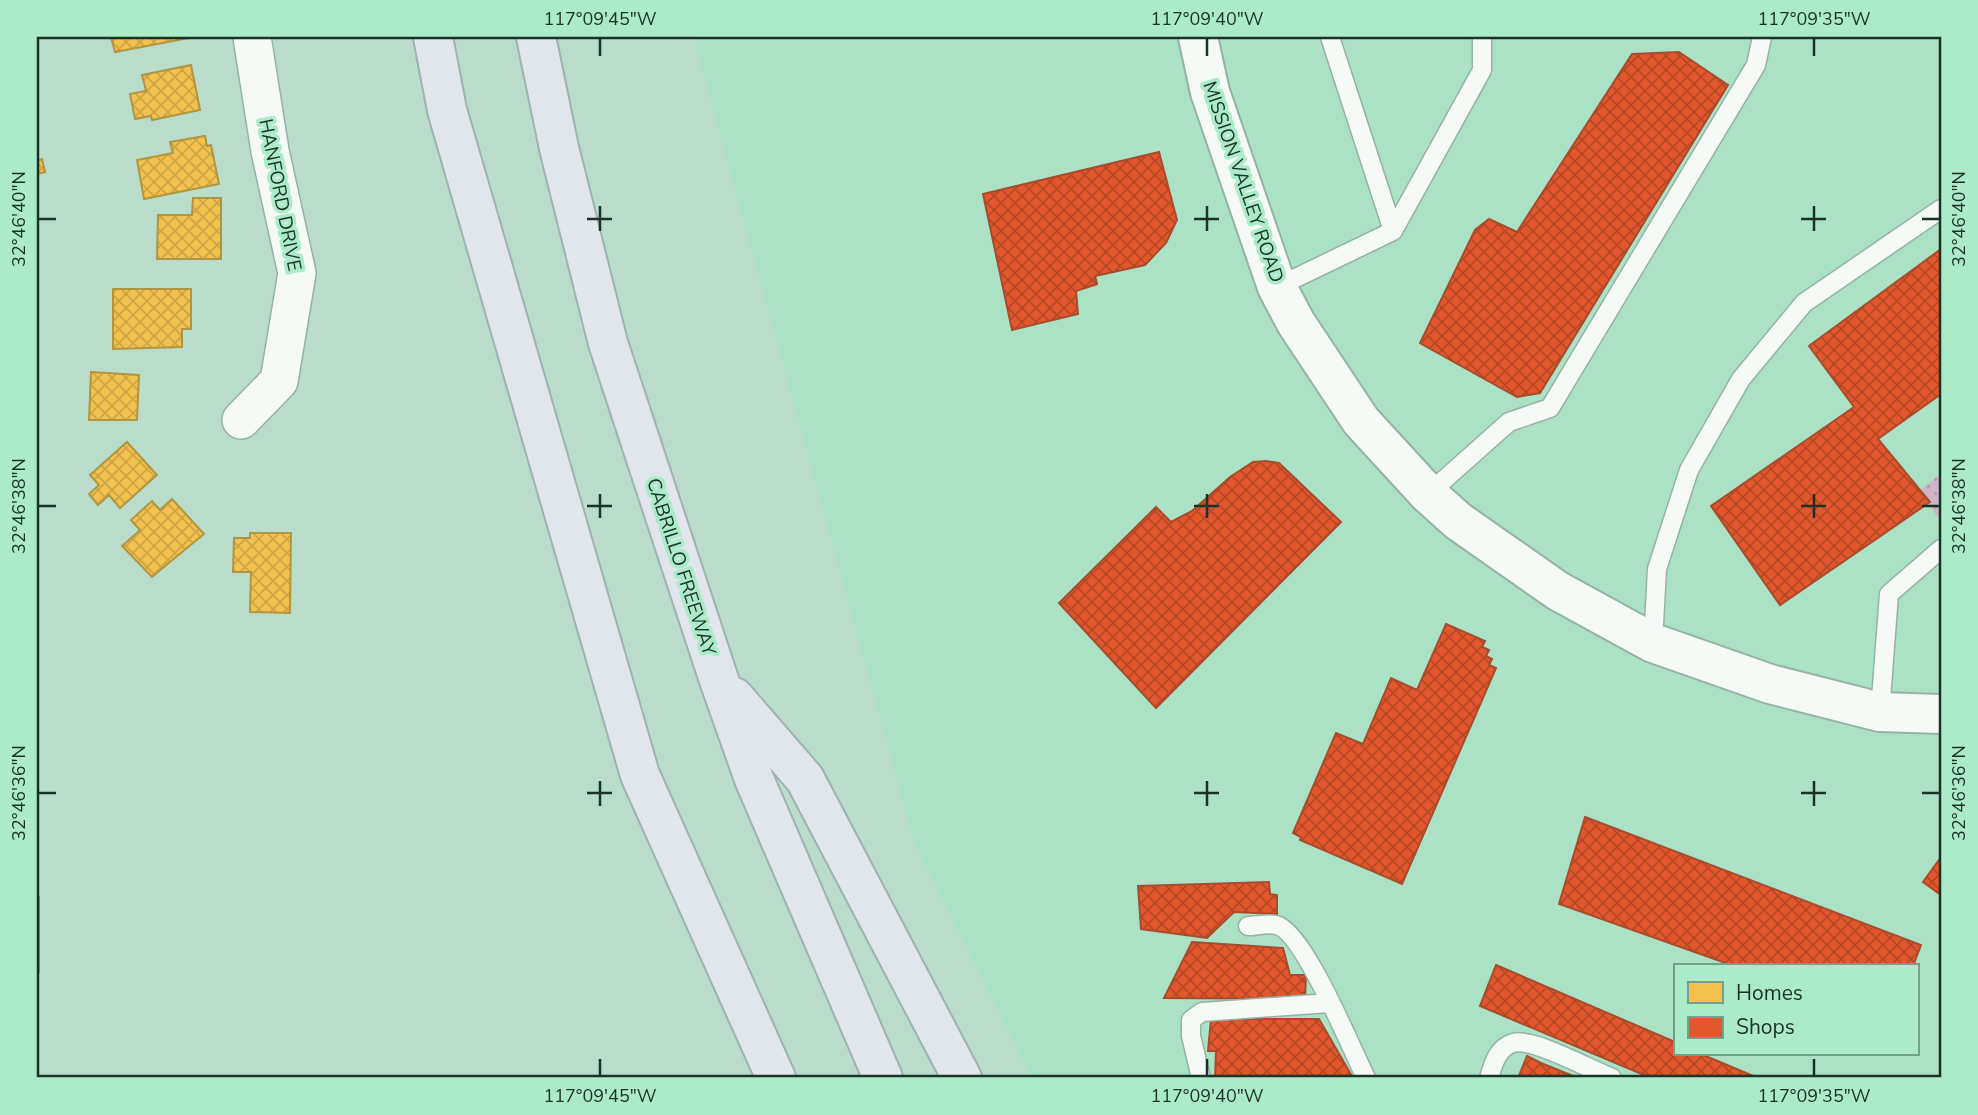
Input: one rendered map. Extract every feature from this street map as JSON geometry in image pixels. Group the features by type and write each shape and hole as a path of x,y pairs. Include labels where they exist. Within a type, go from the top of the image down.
{"highway":[{"path":"433,37 447,110 640,775 776,1078"},
{"name":"CABRILLO FREEWAY","path":"536,37 559,148 608,343 719,680 754,779 883,1078"},
{"path":"719,680 805,779 962,1078"}],"street":[{"name":"HANFORD DRIVE","path":"241,420 279,381 297,273 270,151 252,37"},
{"name":"MISSION VALLEY ROAD","path":"1198,37 1210,92 1277,287 1296,323 1361,421 1428,494 1458,521 1558,591 1653,643 1770,684 1880,712 1941,714"}],"lane":[{"path":"1330,37 1393,231"},
{"path":"1277,287 1393,231 1482,70 1482,37"},
{"path":"1428,494 1509,422 1550,408 1756,65 1762,37"},
{"path":"1653,643 1657,569 1689,470 1741,379 1804,303 1941,209"},
{"path":"1880,712 1889,594 1941,549"},
{"path":"1248,926 1277,925 1293,936 1366,1078"},
{"path":"1201,1078 1191,1020 1202,1012 1329,1003"},
{"path":"1489,1078 1495,1057 1511,1043 1527,1042 1612,1078"}],"shaded area":[{"path":"693,37 1941,37 1941,1078 1031,1078 915,846"},
{"path":"1941,473 1941,522 1920,491"}],"building: Homes":[{"path":"111,37 189,37 189,38 115,52"},
{"path":"191,65 200,110 152,120 151,116 135,119 130,94 146,91 142,75"},
{"path":"205,136 207,146 211,145 219,184 144,199 137,160 173,153 170,142"},
{"path":"42,159 45,172 37,174 37,161"},
{"path":"193,198 221,198 221,259 157,259 158,215 192,215"},
{"path":"113,289 191,289 191,329 182,329 182,347 113,349"},
{"path":"91,372 139,375 137,420 89,420"},
{"path":"127,442 157,475 120,508 109,495 98,505 89,494 99,485 90,475"},
{"path":"172,499 204,534 152,577 122,546 140,530 131,520 152,501 160,510"},
{"path":"250,533 291,533 290,613 250,612 251,572 233,572 234,538 250,538"},
{"path":"39,897 39,972 37,972"},
{"path":"38,986 38,1058 37,1058"}],"building: Shops":[{"path":"1679,52 1728,85 1540,393 1517,397 1420,343 1475,230 1489,219 1517,232 1632,54"},
{"path":"1159,152 1177,220 1166,243 1145,265 1095,276 1097,284 1076,291 1078,314 1012,330 983,194"},
{"path":"1941,249 1941,394 1878,439 1930,502 1780,605 1711,506 1854,407 1809,346"},
{"path":"1253,462 1279,463 1341,522 1156,708 1059,603 1156,507 1171,522 1192,511 1230,477"},
{"path":"1446,624 1485,641 1482,647 1489,650 1486,656 1492,659 1489,665 1496,668 1402,884 1300,840 1301,837 1293,833 1336,733 1363,744 1391,678 1417,690"},
{"path":"1585,817 1921,945 1914,964 1728,964 1559,904"},
{"path":"1941,857 1941,895 1923,882"},
{"path":"1269,882 1270,894 1277,895 1277,914 1234,912 1207,938 1141,929 1138,886"},
{"path":"1192,942 1283,948 1290,975 1306,975 1305,999 1164,998"},
{"path":"1496,965 1674,1042 1674,1056 1706,1056 1758,1078 1651,1078 1480,1006"},
{"path":"1211,1019 1319,1019 1353,1078 1215,1078 1216,1051 1208,1051"},
{"path":"1527,1056 1541,1063 1578,1078 1518,1078"}]}
